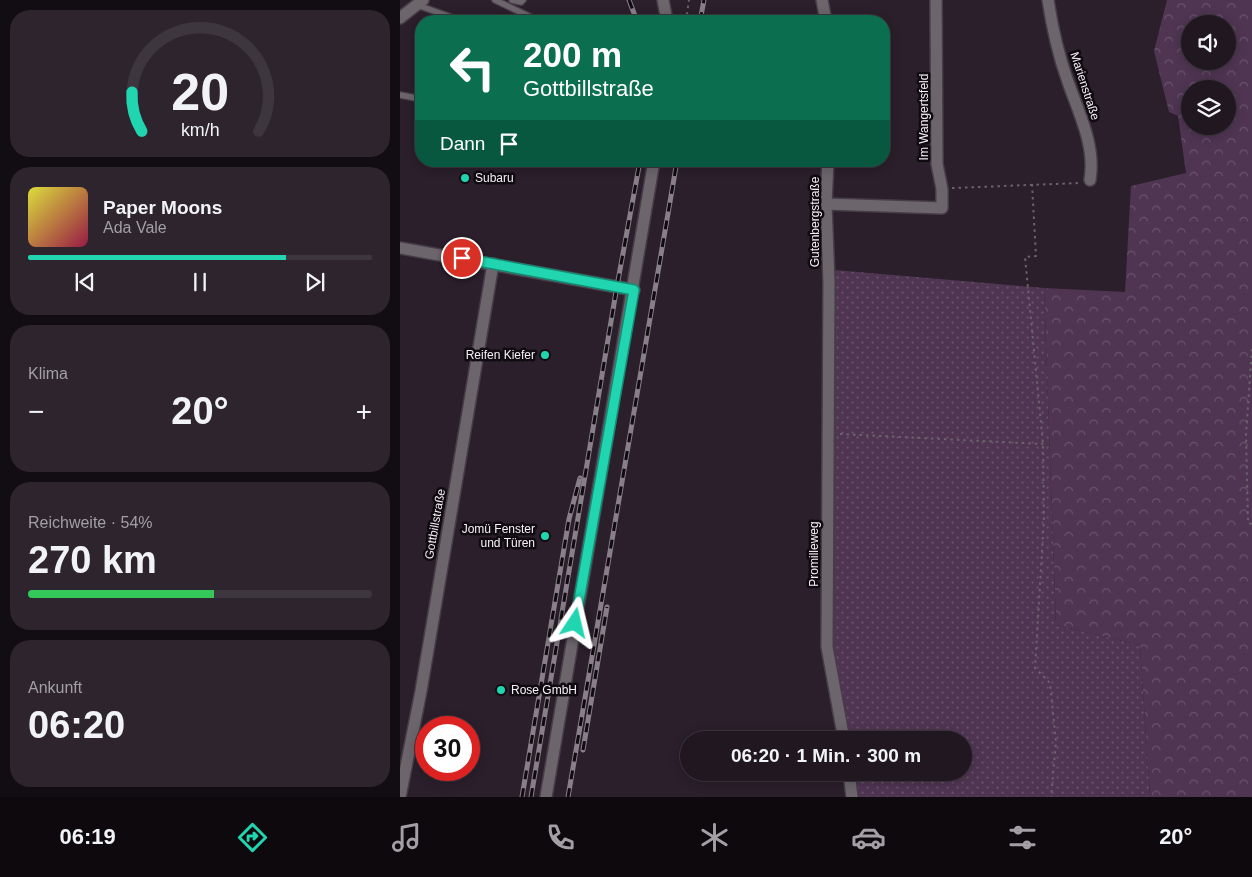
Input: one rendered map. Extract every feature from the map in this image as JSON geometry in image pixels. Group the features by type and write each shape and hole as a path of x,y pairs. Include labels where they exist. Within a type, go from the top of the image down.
{"street":[{"path":"663,0 666,15"},
{"path":"822,0 825,15"},
{"name":"Im Wangertsfeld","path":"826,204 942,208 942,188 937,164 936,0"},
{"name":"Marienstraße","path":"1048,0 1066,79 1081,116 1089,145 1090,180"},
{"path":"400,18 420,2"},
{"path":"546,797 634,290 653,167"},
{"name":"Gutenbergstraße","path":"828,167 826,204 829,282 828,367"},
{"path":"400,248 634,290"},
{"name":"Gottbillstraße","path":"400,792 421,691 492,264"},
{"name":"Promilleweg","path":"828,367 827,647 842,731"},
{"path":"850,781 852,797"}],"lane":[{"path":"495,0 526,15"},
{"path":"512,0 521,2 523,0"},
{"path":"420,2 449,15"},
{"path":"400,94 415,98"}],"path":[{"path":"687,15 690,0"},
{"path":"942,188 1076,184 1090,180"},
{"path":"1032,184 1036,256 1026,257 1043,444 1044,518 1034,668 1050,683 1056,742 1051,797"},
{"path":"1252,349 1246,434 1248,523 1252,524"},
{"path":"828,434 1043,444"}],"green space":[{"path":"1167,0 1252,0 1252,797 1150,797 1140,645 1056,625 1044,288 1125,292 1131,186 1186,173 1178,116 1169,112 1154,51"},
{"path":"835,270 1044,288 1056,625 1140,645 1150,797 857,797 855,781 972,781 972,731 846,731 829,641"}],"railway":[{"path":"629,0 635,15"},
{"path":"701,15 704,0"},
{"path":"531,797 639,167"},
{"path":"568,797 676,167"},
{"path":"522,797 569,519 580,478"},
{"path":"583,750 607,607"}],"place":[{"name":"Subaru","path":"465,178"},
{"name":"Reifen Kiefer","path":"545,355"},
{"name":"Jomü Fenster und Türen","path":"545,536"},
{"name":"Rose GmbH","path":"501,690"}],"route":[{"path":"462,258 634,290 575,623"}]}
